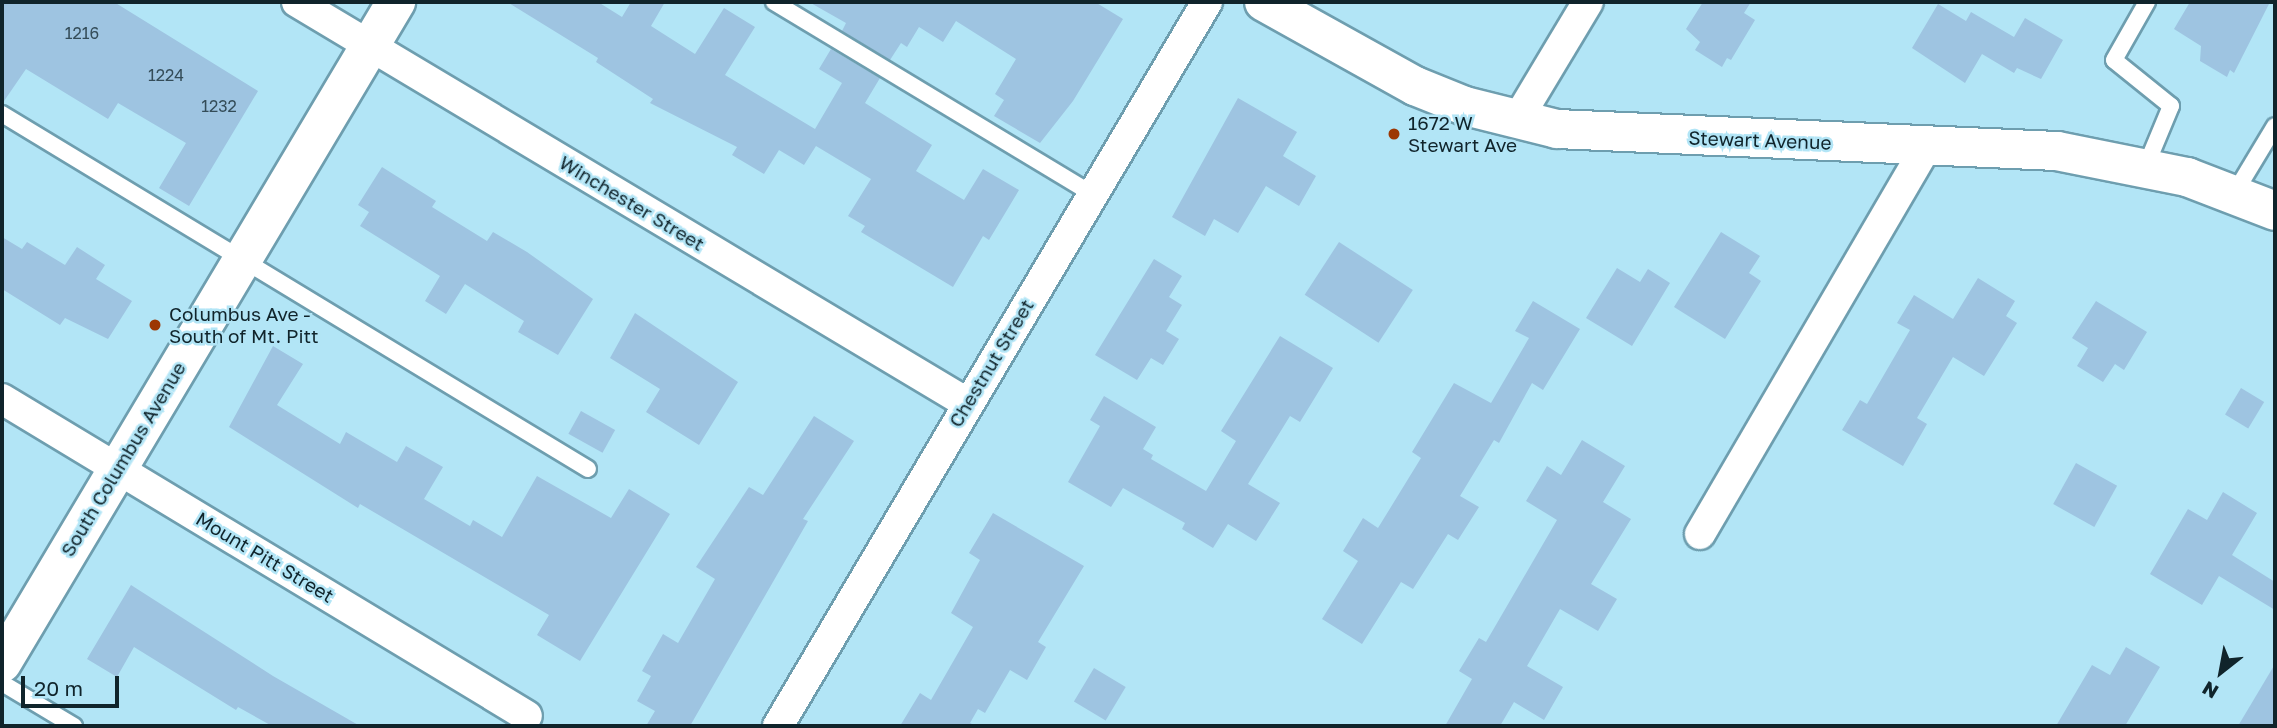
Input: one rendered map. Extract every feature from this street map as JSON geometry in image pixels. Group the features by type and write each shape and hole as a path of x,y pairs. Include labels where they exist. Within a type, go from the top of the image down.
{"main road":[{"name":"South Columbus Avenue","path":"2,663 396,2"},
{"name":"Stewart Avenue","path":"1264,2 1415,86 1517,120 1616,135 2057,151 2146,166 2234,194 2275,211"}],"street":[{"name":"Winchester Street","path":"296,2 967,403"},
{"name":"Chestnut Street","path":"778,726 1207,2"},
{"path":"1517,120 1588,2"},
{"path":"1700,534 1926,147"},
{"name":"Mount Pitt Street","path":"2,399 527,716"}],"lane":[{"path":"774,2 1092,194"},
{"path":"2146,166 2171,106 2114,60 2147,2"},
{"path":"2,114 243,257 587,469"},
{"path":"2234,194 2275,126"},
{"path":"2,683 74,726"}],"building":[{"path":"2,2 114,2 258,91 189,206 159,188 186,143 118,103 108,119 26,69 2,104"},
{"path":"507,2 598,2 622,17 631,2 665,2 651,26 695,54 724,8 755,27 725,75 815,129 842,83 819,69 831,49 880,78 865,103 932,145 916,171 964,200 983,169 1019,190 989,240 983,236 953,287 861,232 865,226 848,216 871,179 816,146 804,165 779,150 764,174 732,155 737,147 650,103 653,99 596,62 598,58"},
{"path":"809,2 1095,2 1123,19 1073,101 1040,143 994,116 1004,100 995,94 1016,59 956,21 943,42 919,27 907,47 901,43 890,60 842,31 846,23"},
{"path":"1703,2 1751,2 1744,13 1755,20 1731,60 1727,58 1722,67 1695,50 1700,42 1686,29"},
{"path":"2190,2 2270,2 2234,73 2230,70 2227,77 2200,61 2201,46 2174,29"},
{"path":"1938,4 1966,21 1971,12 2014,37 2025,18 2063,40 2041,79 2017,68 2014,73 1982,54 1965,83 1912,48"},
{"path":"1238,98 1297,132 1283,156 1316,176 1299,206 1266,186 1238,233 1214,219 1205,236 1172,217"},
{"path":"382,167 436,201 432,207 487,241 493,232 527,252 593,299 558,355 518,332 524,321 465,284 446,314 425,301 440,276 360,226 369,212 358,205"},
{"path":"1721,232 1760,256 1749,273 1761,281 1725,339 1674,307"},
{"path":"2,237 22,249 27,242 65,265 77,247 105,265 96,279 132,301 108,339 65,318 60,325 2,289"},
{"path":"1339,242 1413,290 1378,343 1305,295"},
{"path":"1154,259 1182,276 1169,297 1182,305 1166,331 1179,339 1163,365 1151,358 1137,380 1095,355"},
{"path":"1617,268 1640,282 1648,269 1670,283 1632,346 1586,318"},
{"path":"1978,278 2015,301 2006,316 2017,323 1984,376 1953,357 1917,418 1927,424 1903,466 1842,430 1860,400 1867,404 1910,330 1897,323 1914,295 1953,319"},
{"path":"1533,301 1580,329 1543,390 1532,383 1499,443 1494,440 1460,496 1479,507 1458,540 1448,534 1413,589 1401,582 1362,644 1322,619 1358,561 1343,551 1363,518 1378,528 1421,458 1412,452 1454,383 1491,403 1529,338 1515,331"},
{"path":"2096,301 2147,332 2124,370 2115,364 2103,382 2077,366 2088,348 2072,338"},
{"path":"635,313 738,382 699,445 646,412 660,389 610,358"},
{"path":"1280,336 1333,368 1300,422 1290,416 1248,484 1280,503 1256,541 1228,524 1213,548 1182,529 1185,523 1123,488 1111,507 1068,482 1100,426 1090,420 1104,396 1156,427 1143,449 1153,455 1151,459 1206,491 1236,441 1221,431"},
{"path":"273,346 303,364 277,405 340,444 346,432 397,462 406,446 443,467 424,499 470,526 473,520 502,537 537,476 611,518 629,489 670,514 580,661 537,635 549,615 360,504 358,508 229,427"},
{"path":"2241,388 2264,402 2248,428 2225,415"},
{"path":"581,411 615,430 603,453 568,434"},
{"path":"814,416 854,441 803,519 808,521 690,726 646,726 655,711 637,701 651,676 642,671 663,634 678,643 715,579 696,567 749,487 763,495"},
{"path":"1582,440 1625,466 1603,502 1631,519 1591,584 1617,599 1598,631 1560,609 1527,666 1563,687 1544,720 1514,702 1500,726 1445,726 1472,679 1459,671 1479,638 1486,642 1557,520 1526,501 1547,466 1561,475"},
{"path":"2076,463 2117,486 2094,527 2053,504"},
{"path":"2223,492 2257,513 2232,555 2275,582 2275,610 2219,576 2202,605 2150,574 2188,509 2207,520"},
{"path":"993,513 1084,566 1038,642 1046,647 1027,680 1010,670 985,713 978,709 970,723 976,726 900,726 920,693 931,700 973,627 951,613 980,560 969,553"},
{"path":"131,585 273,676 360,726 272,726 238,707 236,710 134,647 117,677 87,659"},
{"path":"2126,647 2160,667 2125,726 2056,726 2092,665 2110,675"},
{"path":"2275,664 2275,726 2238,726"},
{"path":"1094,668 1126,687 1106,720 1074,701"}],"place":[{"name":"1672 W Stewart Ave","path":"1394,134"},
{"name":"Columbus Ave - South of Mt. Pitt","path":"155,325"}]}
